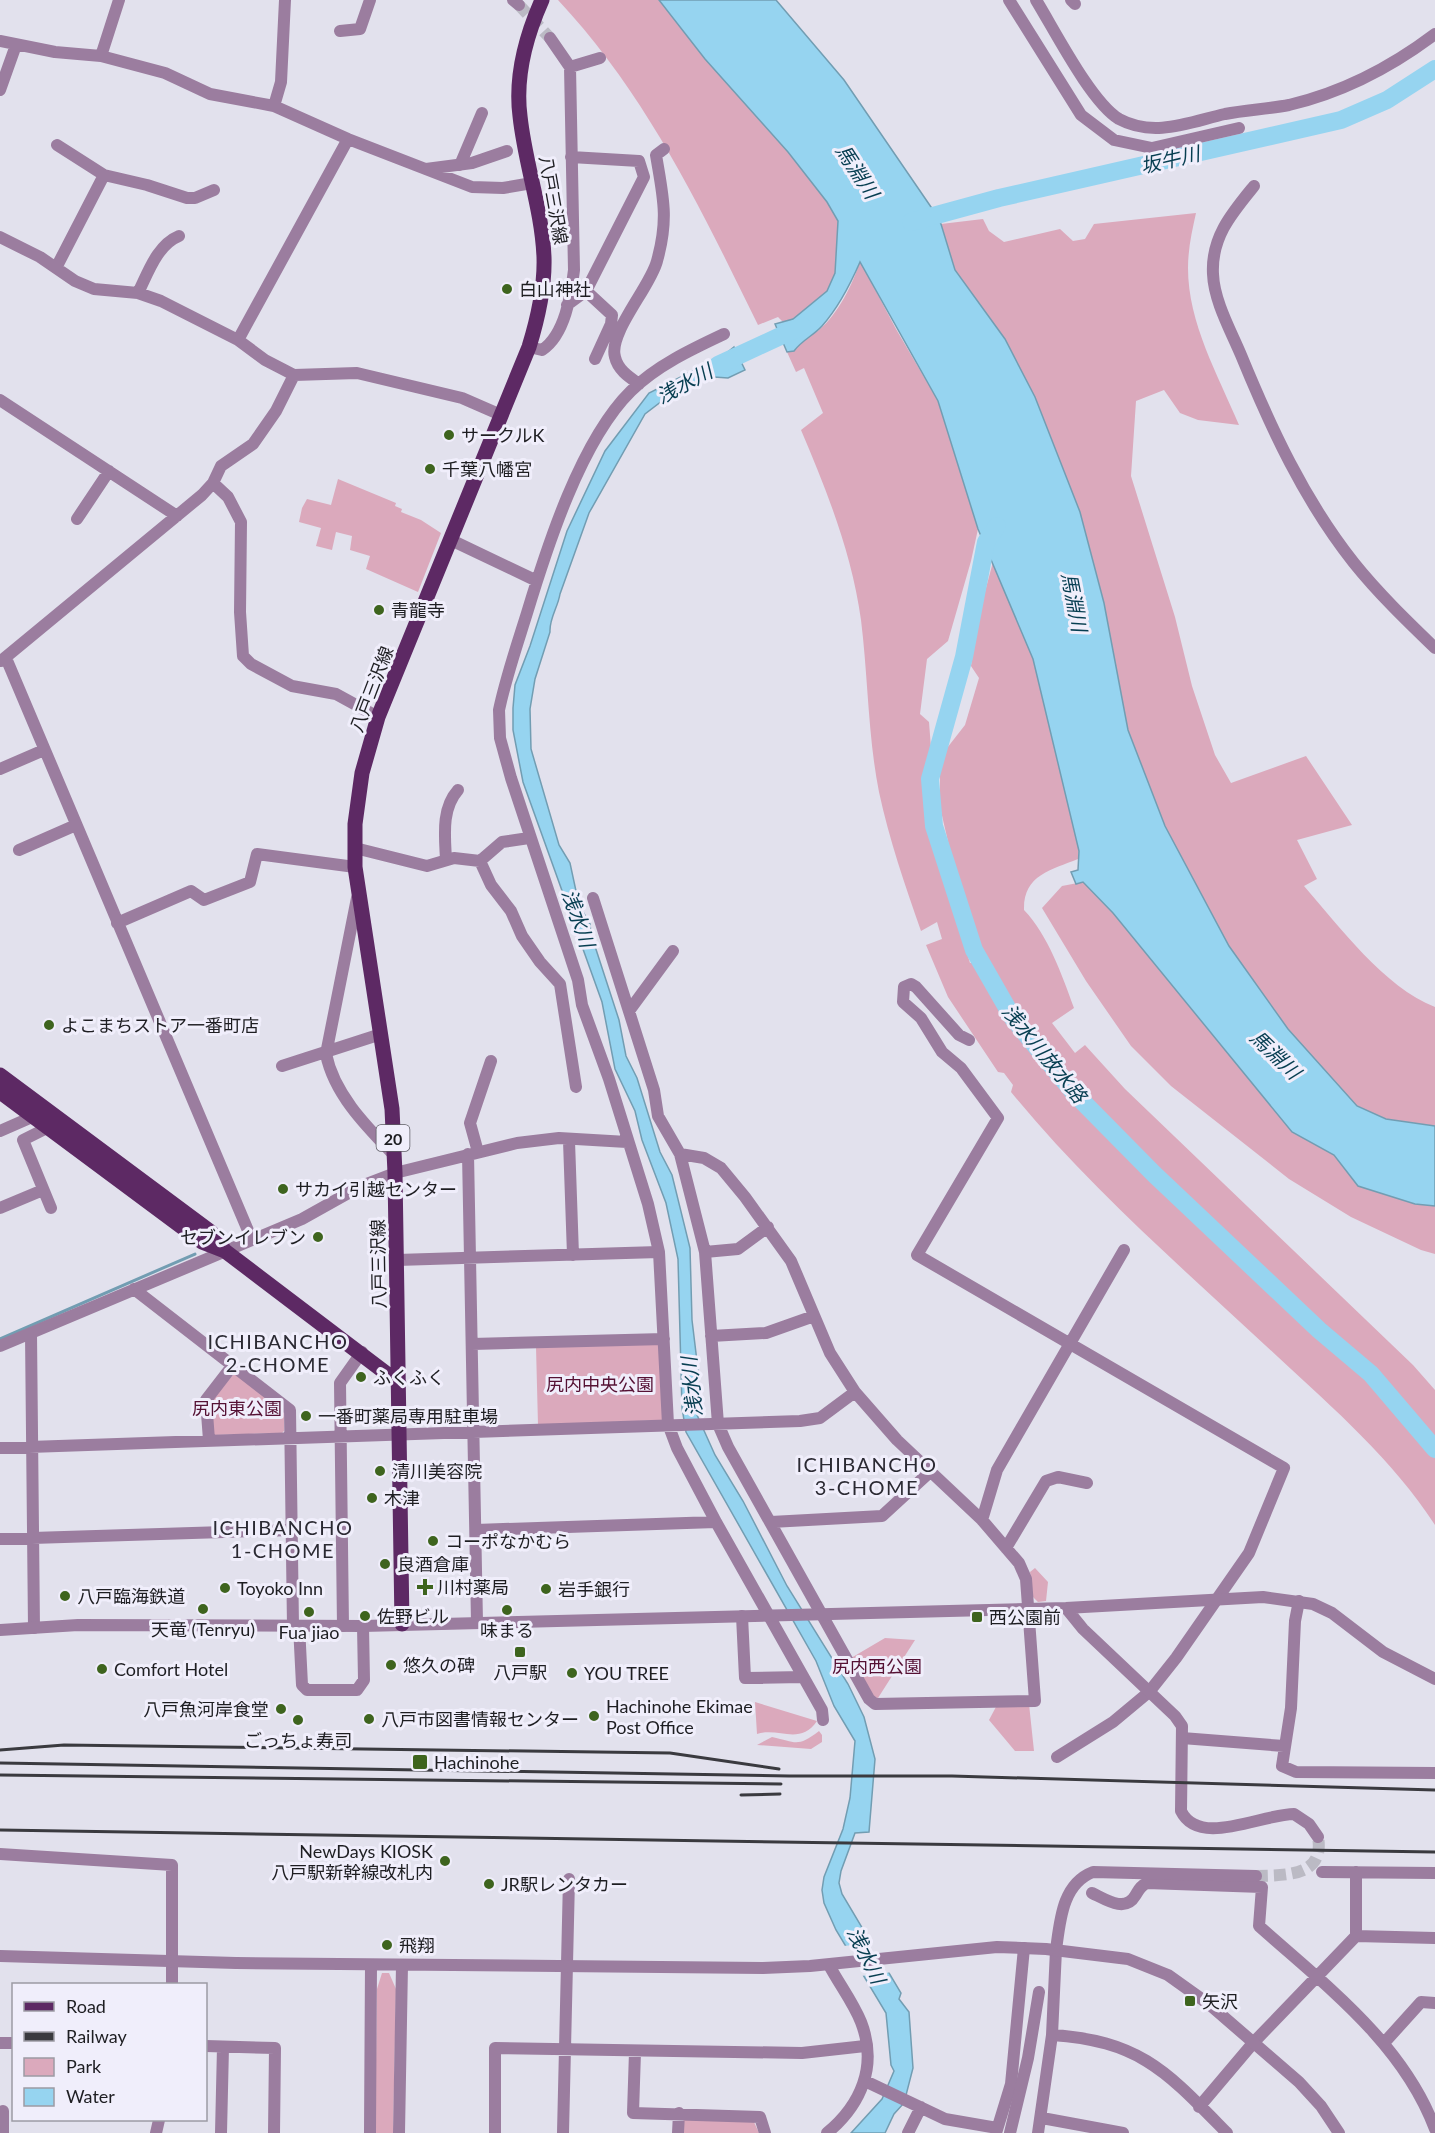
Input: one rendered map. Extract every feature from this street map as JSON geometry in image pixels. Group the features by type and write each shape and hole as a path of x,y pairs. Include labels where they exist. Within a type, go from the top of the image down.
{"main road":[{"name":"八戸三沢線","path":"402,1624 397,1260 392,1109 378,1035 358,896 355,824 362,773 378,717 529,347 543,290 544,258 541,228 519,114 519,90 527,41 542,0"},
{"path":"0,1075 211,1232 225,1251"},
{"path":"0,1092 202,1242 225,1251 362,1352 399,1383"}],"street":[{"path":"101,56 120,0"},
{"path":"274,105 281,82 285,0"},
{"path":"340,31 360,29 370,0"},
{"path":"1009,0 1081,115 1114,140 1152,148 1239,128"},
{"path":"1036,0 1091,91 1106,110 1121,120 1149,129 1181,127 1227,114 1321,97 1356,84 1402,59 1435,34"},
{"path":"529,347 542,350 552,341 567,305 574,270 570,67 550,38"},
{"path":"0,42 101,56 165,73 210,94 274,105 348,139 472,187 503,188 532,183"},
{"path":"0,90 16,45"},
{"path":"570,67 600,58"},
{"path":"460,165 482,113"},
{"path":"238,340 348,139"},
{"path":"57,145 104,175 147,184 187,198 195,198 214,190"},
{"path":"639,384 622,371 617,363 614,345 657,264 666,216 656,155 664,149"},
{"path":"422,169 460,165 507,152"},
{"path":"567,305 586,291 644,177 639,161 572,158"},
{"path":"56,268 104,175"},
{"path":"1254,186 1226,220 1216,244 1213,275 1221,305 1268,421 1318,512 1353,562 1393,607 1435,648"},
{"path":"138,293 157,255 171,239 179,236"},
{"path":"0,237 12,241 75,281 94,289 138,293 161,301 238,340 265,360 294,375 357,373 462,398 501,415"},
{"path":"586,291 612,315 611,324 595,359"},
{"path":"724,334 658,370 622,400 578,475 554,531 537,581 499,710 500,738 530,838 578,980 582,1005 609,1079 648,1204 659,1252 668,1424 677,1448 716,1522 771,1615 822,1710 823,1720"},
{"path":"252,1240 44,750 3,660 177,516 213,483 221,466 253,444 276,411 294,375"},
{"path":"0,400 177,516"},
{"path":"78,519 109,471"},
{"path":"213,483 228,497 241,522 240,612 243,656 251,664 292,686 336,694 378,717"},
{"path":"451,540 537,581"},
{"path":"0,769 44,750"},
{"path":"446,860 444,824 449,803 458,790"},
{"path":"19,850 76,825"},
{"path":"355,848 427,866 454,858 480,861 502,842 530,838"},
{"path":"117,923 191,891 204,900 250,882 257,854 355,867"},
{"path":"480,861 491,885 511,911 522,936 540,962 560,984 576,1087"},
{"path":"358,896 326,1054 329,1072 340,1092 394,1155"},
{"path":"593,898 654,1090 658,1116 680,1154 705,1251 715,1424 771,1522 818,1614 869,1699 875,1704 1035,1701 1026,1609 1026,1579 1019,1563 982,1520 897,1440 855,1392 830,1353 791,1261 768,1227 721,1168 704,1158 680,1154"},
{"path":"629,1011 673,951"},
{"path":"969,1040 958,1035 916,987 911,984 904,987 903,1002 921,1018 942,1052 961,1068 998,1118 918,1255 1284,1468 1249,1553 1149,1692 1113,1722 1057,1757"},
{"path":"282,1066 326,1054 378,1035"},
{"path":"477,1622 471,1259 473,1153 470,1123 491,1061"},
{"path":"0,1131 32,1117"},
{"path":"47,1128 23,1140 51,1208"},
{"path":"0,1346 302,1219 361,1186 395,1173 517,1143 559,1138 569,1141 627,1142"},
{"path":"569,1141 573,1255"},
{"path":"0,1208 43,1190"},
{"path":"705,1251 738,1249 768,1227"},
{"path":"982,1520 997,1470 1124,1250"},
{"path":"397,1260 659,1252"},
{"path":"134,1289 287,1405 290,1410 291,1530 296,1626 302,1685 307,1690 357,1690 364,1680 363,1626"},
{"path":"711,1336 766,1333 814,1316"},
{"path":"31,1334 34,1628"},
{"path":"472,1344 664,1339"},
{"path":"343,1626 340,1383 362,1352"},
{"path":"209,1440 206,1400 233,1365"},
{"path":"0,1448 800,1421 820,1418 855,1392"},
{"path":"771,1522 882,1516 931,1471"},
{"path":"1006,1548 1046,1481 1059,1477 1087,1483"},
{"path":"476,1530 716,1522"},
{"path":"0,1539 291,1530"},
{"path":"0,1630 78,1625 363,1626 1065,1608 1263,1597 1299,1601 1332,1613 1383,1652 1435,1679"},
{"path":"1299,1601 1294,1632 1291,1708 1282,1766 1296,1772 1435,1773"},
{"path":"1065,1608 1083,1629 1175,1716 1182,1726 1181,1812 1186,1821 1192,1826 1210,1830 1294,1814 1309,1824 1318,1837"},
{"path":"742,1616 745,1678 803,1677"},
{"path":"1182,1738 1284,1746"},
{"path":"0,1854 172,1865 172,1983"},
{"path":"1038,2133 1042,2118 1052,2035 1060,1916 1072,1886 1082,1876 1093,1872 1256,1876"},
{"path":"1322,1872 1435,1873"},
{"path":"1200,2106 1254,2042 1356,1936 1356,1872"},
{"path":"563,2133 569,1879"},
{"path":"1092,1893 1124,1905 1130,1902 1139,1888 1147,1883 1262,1887 1259,1926 1384,2043 1415,2088 1434,2121"},
{"path":"1356,1936 1435,1938"},
{"path":"0,1956 371,1965 763,1968 829,1965 997,1947 1056,1950 1128,1959 1168,1975 1254,2042 1321,2106 1339,2133"},
{"path":"865,2081 945,2119 997,2130 1011,2084 1024,1948"},
{"path":"370,2133 371,1965"},
{"path":"399,2133 402,1965"},
{"path":"827,2133 850,2112 865,2081 866,2046 862,2023 829,1965"},
{"path":"1010,2133 1028,2058 1039,1992"},
{"path":"1384,2043 1420,2002 1435,2003"},
{"path":"1052,2035 1095,2039 1128,2049 1161,2070 1227,2133"},
{"path":"207,2046 275,2048 274,2133"},
{"path":"495,2133 495,2048 564,2051 802,2053 866,2046"},
{"path":"222,2133 223,2047"},
{"path":"635,2052 633,2113 760,2117 765,2133"},
{"path":"908,2133 916,2105"},
{"path":"3,2133 5,2111"},
{"path":"678,2133 679,2114"},
{"path":"1042,2118 1115,2132"}],"green space":[{"path":"558,0 659,0 788,152 827,202 838,221 835,273 827,291 793,319 783,322 778,317 758,325 693,196 645,114 590,36"},
{"path":"1196,213 1188,261 1189,288 1193,309 1206,348 1239,425 1198,420 1180,413 1164,390 1136,401 1131,476 1175,617 1192,686 1215,755 1231,783 1306,756 1352,825 1297,840 1317,879 1304,886 1381,971 1416,998 1435,1007 1435,1126 1386,1119 1357,1106 1288,1029 1229,946 1165,826 1128,730 1104,603 1080,512 1035,397 1005,339 955,270 941,224 983,219 989,231 1004,242 1060,229 1073,241 1085,239 1094,224"},
{"path":"860,261 938,401 978,529 948,641 927,659 920,714 929,722 931,748 924,786 929,826 970,963 984,959 956,876 940,807 940,757 965,725 979,678 971,666 977,621 993,562 1033,659 1079,851 1078,859 1049,871 1034,881 1025,898 1024,910 1047,943 1074,1008 1052,1023 1075,1053 1085,1045 1125,1089 1413,1365 1435,1390 1435,1525 1401,1479 1362,1436 1140,1229 1041,1128 1011,1092 1013,1085 1004,1073 998,1072 948,997 926,945 942,939 937,922 921,931 888,827 879,792 873,750 857,595 837,523 801,430 823,413 804,368 796,372 787,352 794,351 832,316 849,289"},
{"path":"338,479 396,503 395,506 402,509 401,512 421,520 441,533 418,592 366,569 370,556 350,550 352,536 336,532 332,550 316,546 321,528 299,522 307,499 331,505"},
{"path":"1083,882 1113,913 1292,1132 1334,1155 1358,1186 1415,1204 1435,1206 1435,1254 1421,1250 1351,1217 1289,1179 1171,1086 1131,1046 1086,981 1042,908 1062,886"},
{"name":"尻内中央公園","path":"661,1343 664,1420 538,1425 536,1347"},
{"name":"尻内東公園","path":"235,1373 284,1411 284,1431 282,1433 214,1435 209,1401"},
{"path":"1035,1568 1048,1582 1046,1601 1038,1602 1033,1597 1030,1572"},
{"name":"尻内西公園","path":"885,1638 915,1640 878,1698 874,1698 851,1658"},
{"path":"755,1702 817,1721 804,1733 765,1732 757,1734"},
{"path":"1029,1704 1034,1751 1015,1751 989,1720 997,1705"},
{"path":"819,1731 822,1735 822,1742 811,1749 757,1745 772,1737 801,1742"},
{"path":"382,1973 389,1973 396,1989 393,2133 375,2133 377,1989"},
{"path":"686,2118 754,2122 759,2133 681,2133 682,2122"}],"water":[{"name":"馬淵川","path":"659,0 776,0 844,80 931,207 941,224 955,270 1005,339 1035,397 1080,512 1104,603 1128,730 1165,826 1229,946 1288,1029 1357,1106 1386,1119 1435,1126 1435,1206 1415,1204 1358,1186 1334,1155 1292,1132 1113,913 1083,882 1076,884 1071,872 1078,870 1079,851 1033,659 978,529 938,401 860,262 844,295 828,319 794,351 787,352 775,324 793,319 827,291 835,273 838,221 827,202 788,152 705,59"},
{"path":"734,347 745,370 728,378 714,377 683,385 645,414 589,513 552,618 550,632 535,679 530,709 531,749 559,845 570,863 579,905 590,924 591,934 619,1020 626,1056 637,1078 660,1152 672,1175 690,1248 692,1320 699,1378 695,1406 697,1415 715,1455 743,1501 787,1586 848,1684 864,1717 875,1759 869,1832 855,1833 839,1883 842,1894 901,1993 899,1999 909,2012 913,2068 904,2103 894,2114 885,2133 851,2133 882,2099 894,2071 891,2065 886,2013 836,1930 824,1903 822,1890 824,1877 843,1829 850,1798 855,1741 834,1706 816,1661 686,1432 682,1408 678,1259 666,1203 642,1140 635,1111 615,1069 602,1002 523,782 513,730 515,685 567,531 605,451 649,393 724,355"}],"pier":[{"path":"876,1943 893,1972 861,1976 843,1946"}],"waterway":[{"name":"坂牛川","path":"911,222 999,198 1341,120 1387,100 1435,69"},
{"name":"浅水川","path":"718,365 802,326"},
{"name":"浅水川放水路","path":"997,526 986,542 964,657 930,779 934,826 974,950 1013,1018 1076,1095 1154,1174 1319,1330 1371,1374 1435,1449"},
{"path":"0,1339 195,1254"}],"tunnel":[{"path":"519,5 550,38"},
{"path":"1256,1876 1290,1874 1309,1867 1319,1850 1318,1837"}],"railway":[{"path":"0,1750 64,1745 670,1753 779,1769"},
{"path":"0,1763 789,1776 952,1776 1435,1790"},
{"path":"0,1775 781,1784"},
{"path":"741,1795 780,1794"},
{"path":"0,1830 1435,1852"}],"place":[{"name":"白山神社","path":"507,289"},
{"name":"サークルK","path":"449,435"},
{"name":"千葉八幡宮","path":"430,469"},
{"name":"青龍寺","path":"379,610"},
{"name":"よこまちストア一番町店","path":"49,1025"},
{"name":"サカイ引越センター","path":"283,1189"},
{"name":"セブンイレブン","path":"318,1237"},
{"name":"ふくふく","path":"361,1377"},
{"name":"一番町薬局専用駐車場","path":"306,1416"},
{"name":"清川美容院","path":"380,1471"},
{"name":"木津","path":"372,1498"},
{"name":"コーポなかむら","path":"433,1541"},
{"name":"良酒倉庫","path":"385,1564"},
{"name":"川村薬局","path":"425,1587"},
{"name":"Toyoko Inn","path":"225,1588"},
{"name":"岩手銀行","path":"546,1589"},
{"name":"八戸臨海鉄道","path":"65,1596"},
{"name":"天竜 (Tenryu)","path":"203,1609"},
{"name":"味まる","path":"507,1610"},
{"name":"Fua jiao","path":"309,1612"},
{"name":"佐野ビル","path":"365,1616"},
{"name":"西公園前","path":"977,1617"},
{"name":"八戸駅","path":"520,1652"},
{"name":"悠久の碑","path":"391,1665"},
{"name":"Comfort Hotel","path":"102,1669"},
{"name":"YOU TREE","path":"572,1673"},
{"name":"八戸魚河岸食堂","path":"281,1709"},
{"name":"Hachinohe Ekimae Post Office","path":"594,1716"},
{"name":"八戸市図書情報センター","path":"369,1719"},
{"name":"ごっちょ寿司","path":"298,1720"},
{"name":"Hachinohe","path":"420,1762"},
{"name":"NewDays KIOSK 八戸駅新幹線改札内","path":"445,1861"},
{"name":"JR駅レンタカー","path":"489,1884"},
{"name":"飛翔","path":"387,1945"},
{"name":"矢沢","path":"1190,2001"}],"district":[{"name":"ICHIBANCHO 2-CHOME","path":"278,1352"},
{"name":"ICHIBANCHO 3-CHOME","path":"867,1476"},
{"name":"ICHIBANCHO 1-CHOME","path":"283,1538"}]}
